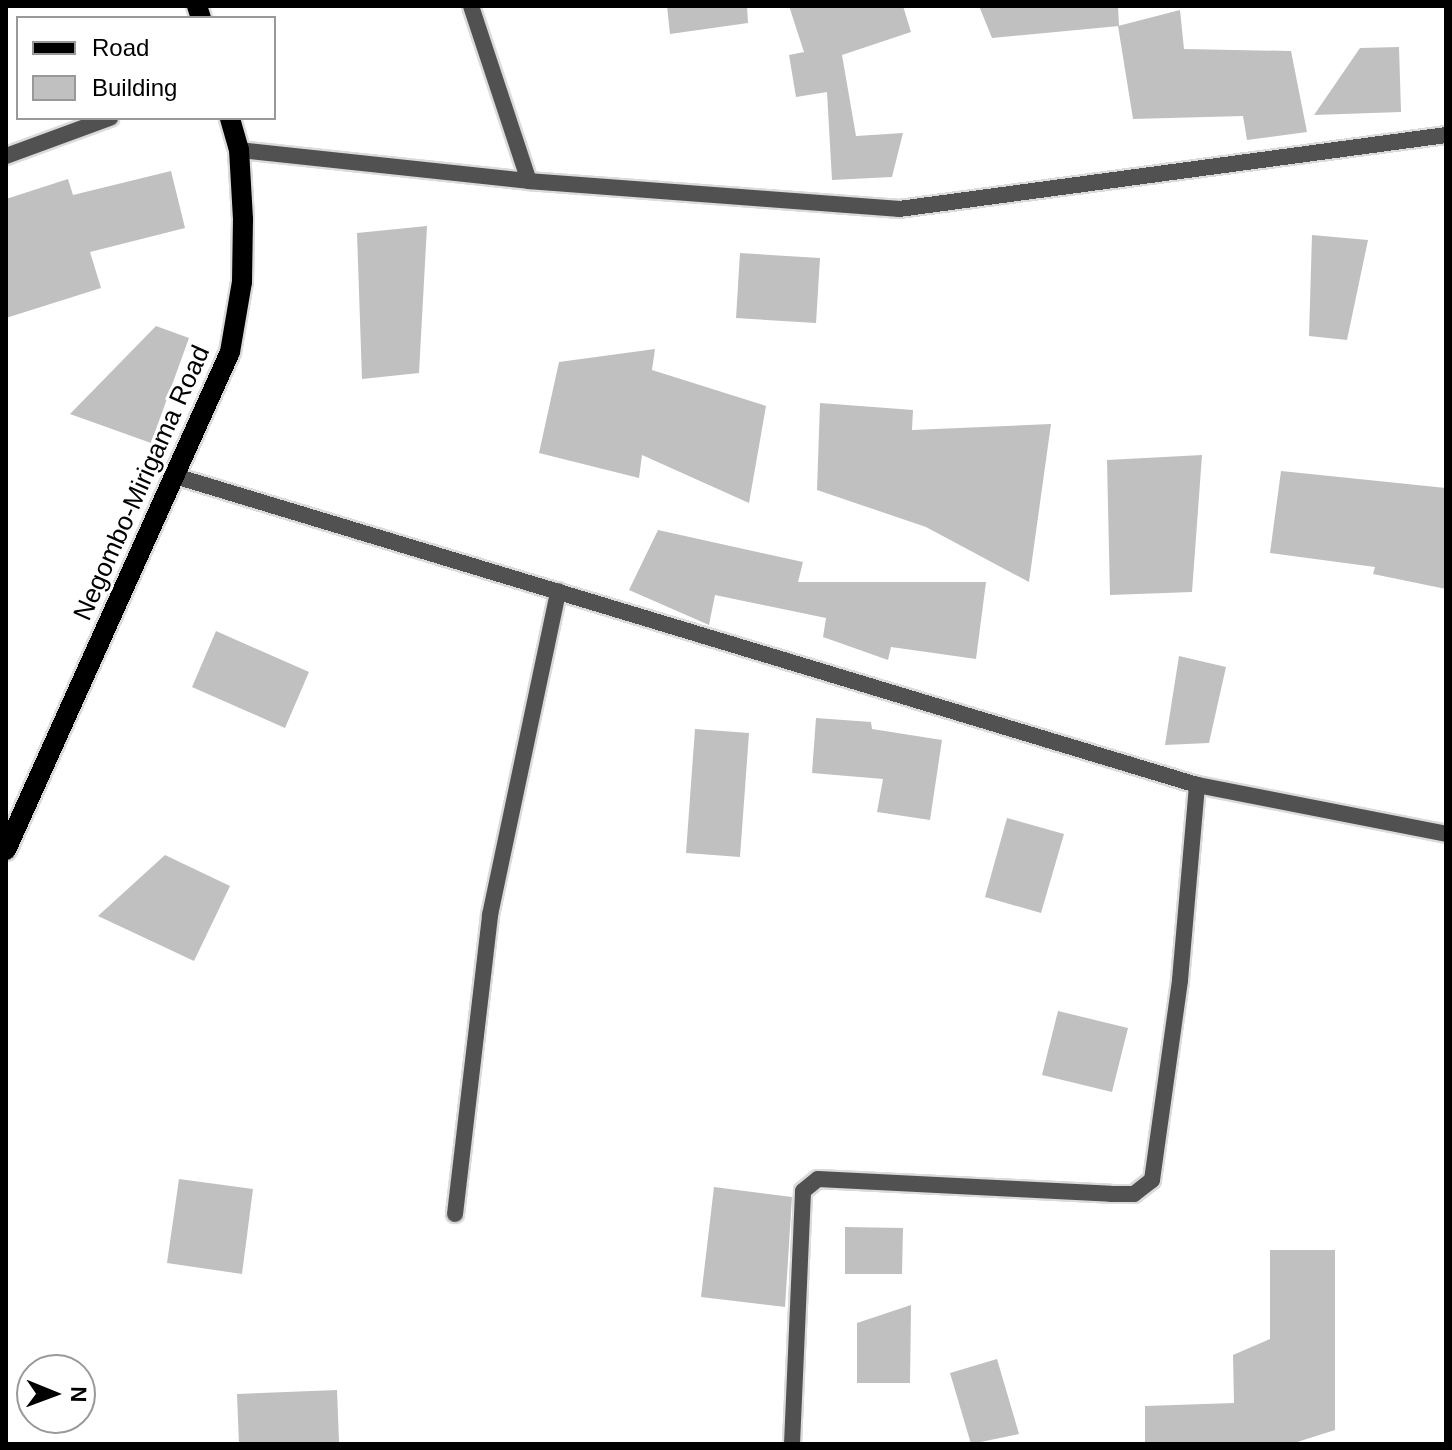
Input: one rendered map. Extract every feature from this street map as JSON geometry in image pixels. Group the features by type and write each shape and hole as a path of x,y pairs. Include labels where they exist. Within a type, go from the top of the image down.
{"main road":[{"name":"Negombo-Mirigama Road","path":"6,850 230,352 242,282 239,150 231,120"}],"street":[{"path":"471,6 529,181"},
{"path":"6,156 105,120"},
{"path":"239,150 529,181 899,209 1446,135"},
{"path":"175,476 1197,785 1446,834"},
{"path":"455,1214 490,915 558,591"},
{"path":"792,1444 803,1191 818,1179 1111,1194 1134,1194 1152,1180 1180,980 1197,785"}],"building":[{"path":"667,6 747,6 748,23 670,34"},
{"path":"789,6 903,6 911,32 842,55 856,136 903,133 892,177 832,180 827,92 796,97 789,55 804,52"},
{"path":"979,6 1118,6 1119,26 992,38"},
{"path":"1180,10 1184,49 1291,51 1307,132 1247,140 1243,116 1133,119 1118,26"},
{"path":"1399,47 1401,112 1314,115 1360,48"},
{"path":"171,171 185,228 90,252 101,288 6,318 6,199 68,179 73,195"},
{"path":"427,226 419,373 362,379 357,233"},
{"path":"1312,235 1368,240 1347,340 1309,336"},
{"path":"740,253 820,258 816,323 736,318"},
{"path":"156,326 189,338 151,443 70,414"},
{"path":"655,349 652,370 766,406 749,503 642,455 639,478 539,453 559,362"},
{"path":"820,403 913,410 912,430 1051,424 1029,582 926,527 817,490"},
{"path":"1202,455 1192,592 1110,595 1107,460"},
{"path":"1281,471 1446,488 1446,589 1373,574 1375,567 1270,553"},
{"path":"658,530 803,562 798,582 986,582 976,659 891,647 888,660 823,637 826,618 715,595 709,625 629,590"},
{"path":"216,631 309,672 285,728 192,687"},
{"path":"1179,656 1226,667 1209,743 1165,745"},
{"path":"816,718 871,722 872,729 942,740 930,820 877,812 883,779 812,773"},
{"path":"695,729 749,733 740,857 686,853"},
{"path":"1007,818 1064,834 1041,913 985,897"},
{"path":"165,855 230,886 194,961 98,916"},
{"path":"1058,1011 1128,1028 1112,1092 1042,1075"},
{"path":"179,1179 253,1189 242,1274 167,1263"},
{"path":"714,1187 792,1197 785,1307 701,1297"},
{"path":"845,1227 903,1228 902,1274 845,1274"},
{"path":"1270,1250 1335,1250 1335,1430 1291,1444 1145,1444 1145,1406 1234,1403 1233,1355 1270,1339"},
{"path":"911,1305 910,1383 857,1383 857,1323"},
{"path":"997,1359 1019,1434 971,1444 950,1373"},
{"path":"337,1390 339,1442 239,1444 237,1394"}]}
